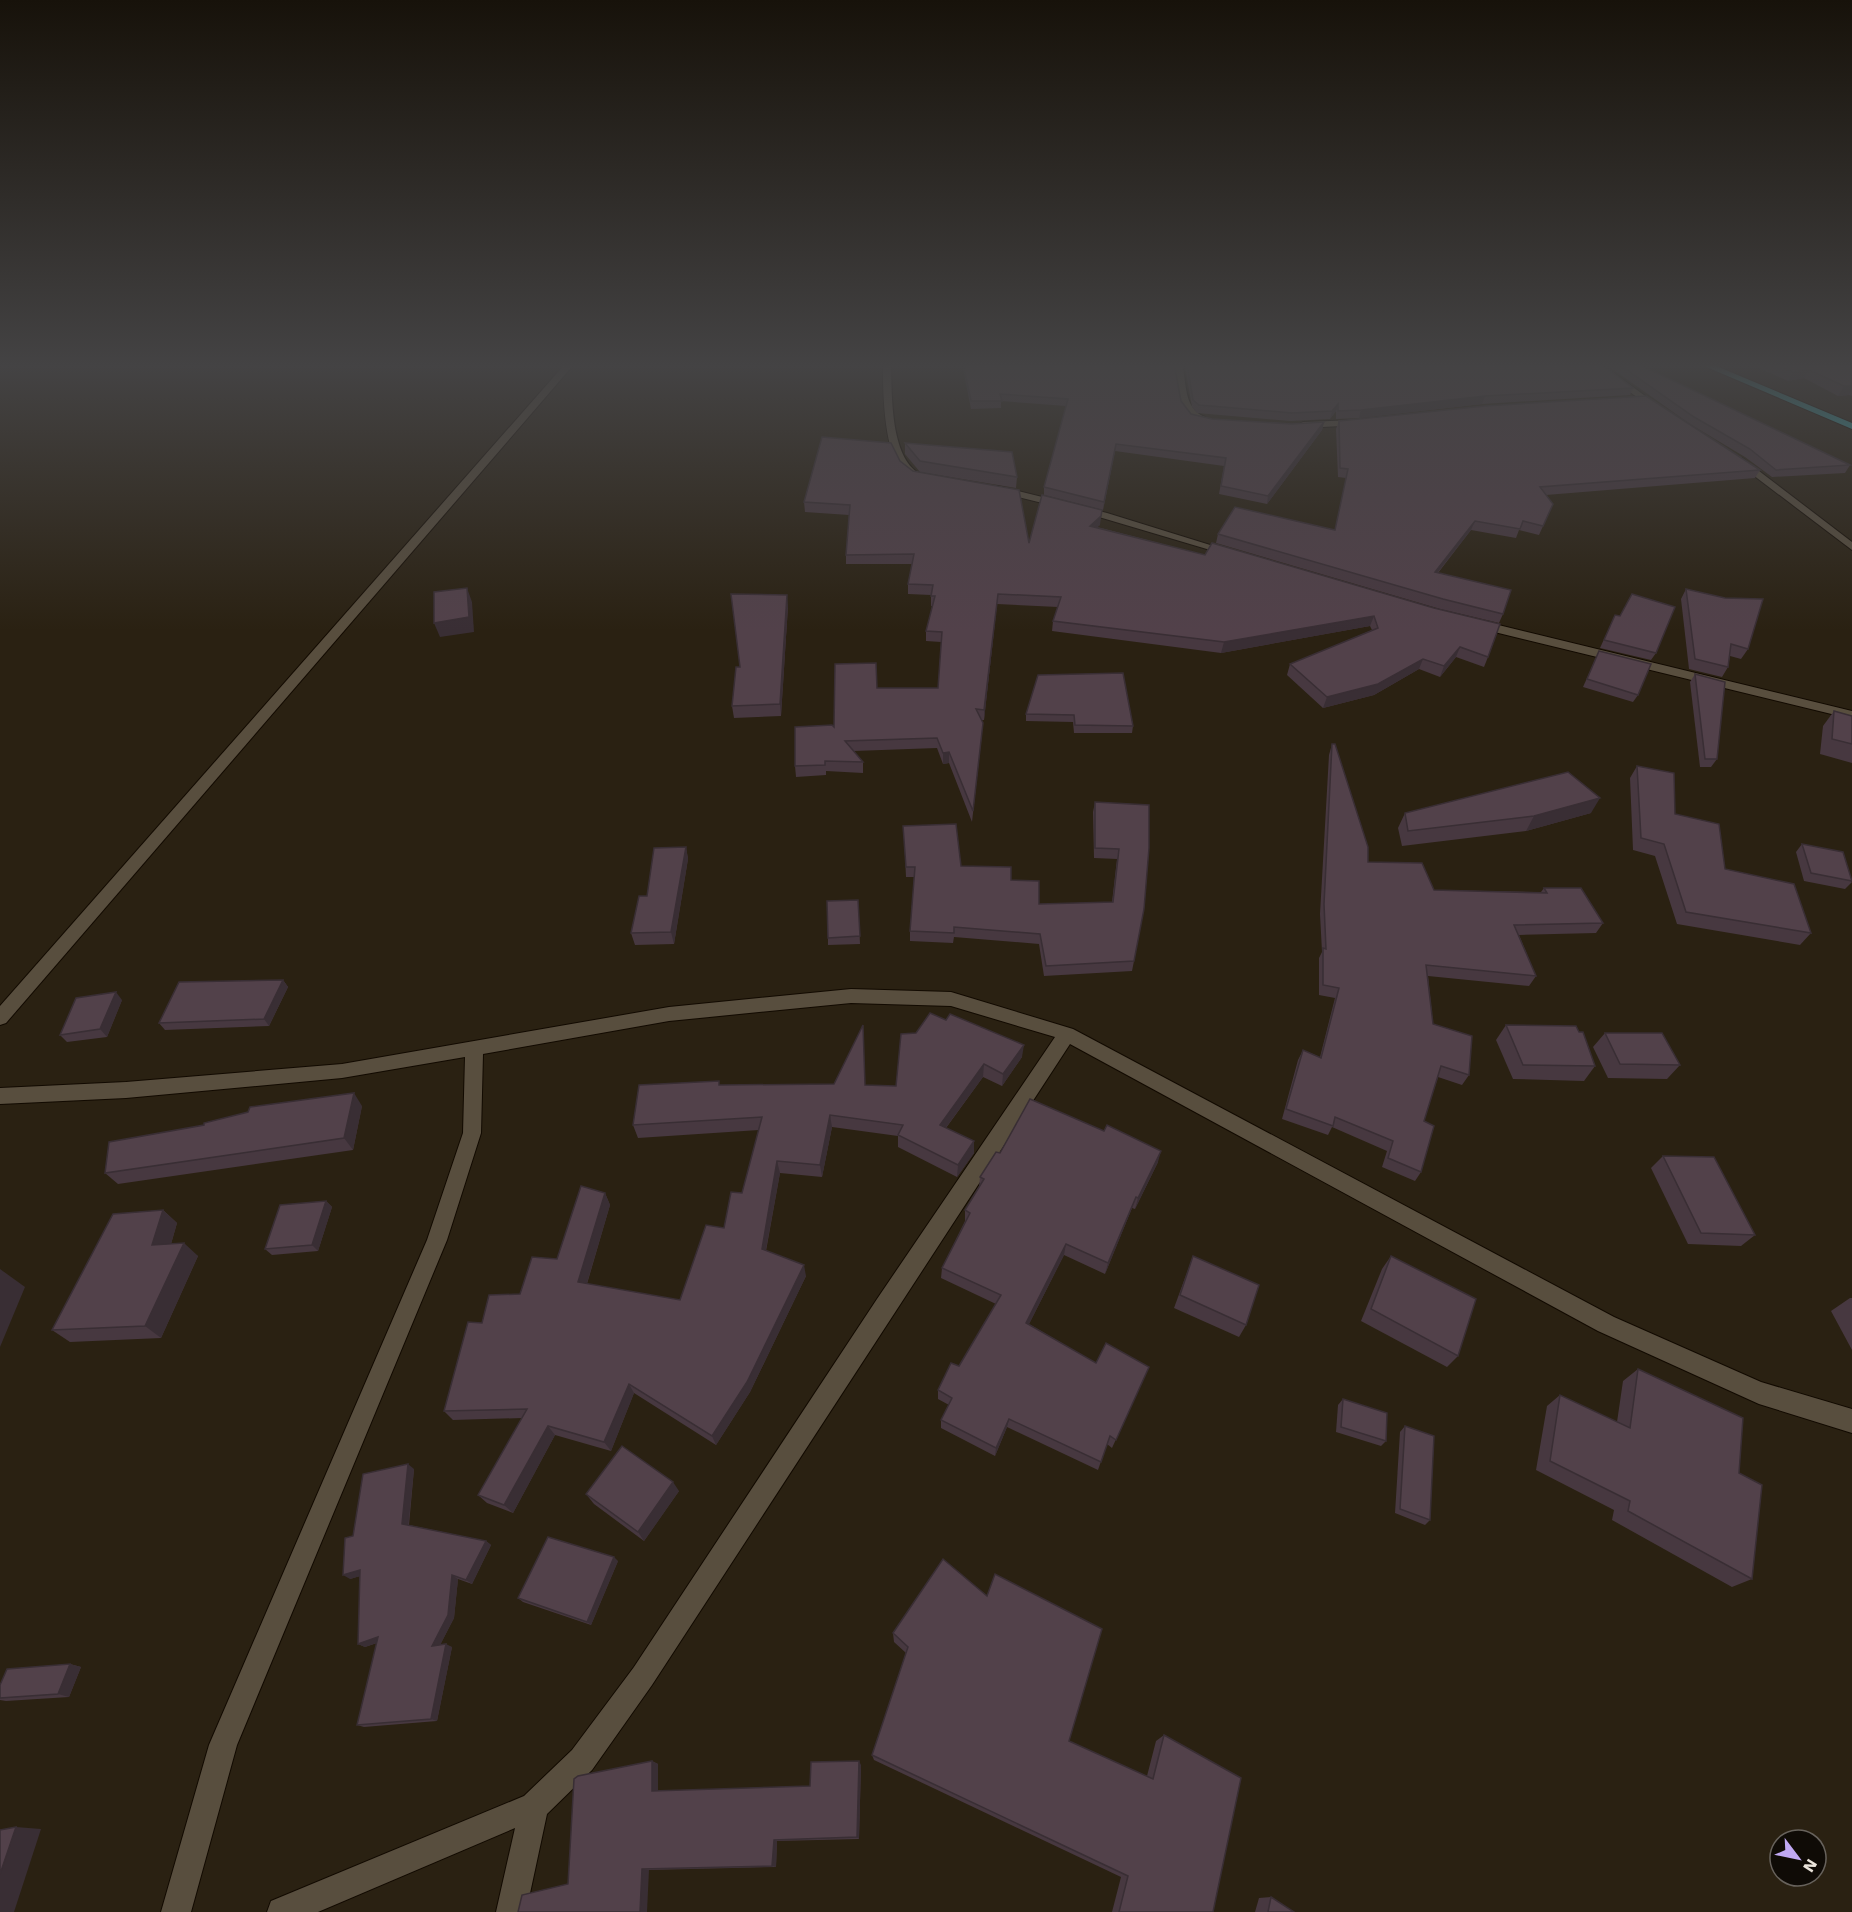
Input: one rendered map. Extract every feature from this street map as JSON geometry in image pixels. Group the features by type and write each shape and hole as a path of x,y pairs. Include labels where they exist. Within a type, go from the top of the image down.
{"street":[{"path":"0,1018 491,452"},
{"path":"898,452 904,468 916,476 933,478"},
{"path":"1731,455 1852,547"},
{"path":"987,487 1103,515 1240,556"},
{"path":"1469,622 1852,715"},
{"path":"0,1096 126,1090 342,1071 669,1014 851,996 951,999 1067,1034 1606,1323 1759,1393 1852,1421"},
{"path":"282,1912 534,1806 582,1760 643,1676 885,1306 1067,1034"},
{"path":"176,1912 223,1745 437,1240 472,1133 474,1049"},
{"path":"511,1912 534,1806"}],"building":[{"path":"818,452 896,452 900,461 913,471 1019,490 1029,543 1042,495 1102,510 1101,516 1090,526 1205,555 1212,543 1434,608 1500,624 1488,657 1460,647 1444,666 1423,659 1378,684 1327,697 1290,664 1378,628 1374,616 1224,642 1053,621 1061,597 998,594 984,710 976,709 983,723 973,811 949,752 943,753 937,738 845,741 863,762 825,761 825,765 795,766 795,727 832,725 834,727 835,664 876,663 877,688 938,688 942,632 926,631 935,596 931,596 933,585 908,584 914,554 846,555 850,505 804,502"},
{"path":"913,452 1012,452 1017,477 920,461"},
{"path":"1053,452 1114,452 1104,502 1044,487"},
{"path":"1181,452 1301,452 1268,496 1221,486 1226,458"},
{"path":"1340,452 1733,452 1760,470 1540,487 1553,504 1543,526 1523,521 1520,529 1475,521 1435,572 1511,590 1503,614 1218,534 1235,507 1335,530 1348,469 1340,468"},
{"path":"1754,452 1823,452 1850,465 1776,470"},
{"path":"467,588 469,617 434,623 434,592"},
{"path":"1686,589 1725,598 1763,599 1748,649 1731,644 1728,667 1695,659"},
{"path":"731,594 787,595 780,704 732,706 736,667 740,667"},
{"path":"1632,594 1675,607 1656,653 1604,640 1615,615 1620,616"},
{"path":"1599,651 1651,664 1638,695 1587,679"},
{"path":"1123,673 1133,726 1075,725 1074,715 1026,714 1038,675"},
{"path":"1695,674 1725,682 1717,759 1705,759"},
{"path":"1834,711 1852,716 1852,744 1832,739"},
{"path":"1332,744 1335,744 1368,847 1368,862 1422,863 1434,890 1547,893 1544,888 1581,888 1603,923 1514,925 1536,976 1426,965 1433,1024 1472,1036 1469,1075 1441,1066 1424,1121 1434,1126 1421,1172 1388,1158 1393,1141 1335,1117 1333,1126 1286,1109 1303,1050 1321,1058 1339,988 1323,985 1323,948 1326,949 1324,904"},
{"path":"1637,766 1674,773 1675,814 1719,824 1725,869 1794,884 1811,933 1686,912 1664,844 1641,838"},
{"path":"1568,772 1600,798 1534,816 1408,831 1405,813"},
{"path":"1095,802 1149,805 1149,848 1144,909 1134,961 1046,966 1040,934 954,927 954,933 910,931 915,867 906,867 903,826 956,824 961,866 1011,867 1011,880 1039,881 1039,904 1113,902 1119,849 1095,848"},
{"path":"1802,844 1843,852 1852,881 1811,873"},
{"path":"686,847 671,932 631,933 639,896 647,896 654,848"},
{"path":"858,900 860,936 828,938 827,901"},
{"path":"283,980 264,1019 159,1023 179,982"},
{"path":"116,992 100,1029 60,1035 76,998"},
{"path":"930,1013 946,1020 950,1014 1024,1045 1003,1074 984,1064 940,1125 974,1141 958,1165 898,1135 903,1125 830,1115 820,1165 777,1161 762,1249 804,1265 747,1382 712,1436 629,1384 604,1442 548,1426 504,1505 478,1495 527,1409 444,1411 468,1322 482,1323 489,1295 520,1294 532,1257 557,1259 581,1186 605,1193 578,1282 680,1300 706,1225 724,1228 731,1192 742,1193 762,1117 633,1125 639,1085 719,1081 719,1085 834,1084 863,1025 865,1085 896,1086 901,1034 916,1033"},
{"path":"1506,1025 1576,1026 1579,1032 1583,1032 1595,1066 1523,1065"},
{"path":"1605,1033 1662,1033 1680,1065 1620,1064"},
{"path":"354,1093 344,1138 105,1173 109,1142 204,1125 204,1123 248,1112 250,1107"},
{"path":"1030,1099 1104,1131 1107,1125 1161,1151 1138,1198 1136,1197 1108,1263 1066,1244 1026,1323 1096,1363 1106,1343 1149,1367 1116,1440 1110,1436 1101,1462 1009,1419 996,1448 941,1420 952,1398 938,1390 951,1363 959,1366 1001,1295 942,1268 970,1213 965,1210 984,1179 980,1177 996,1152 1000,1153"},
{"path":"1663,1156 1714,1157 1755,1235 1701,1233"},
{"path":"326,1201 312,1245 265,1249 280,1205"},
{"path":"163,1210 152,1245 184,1243 145,1326 52,1330 113,1214"},
{"path":"1193,1256 1259,1285 1246,1325 1180,1295"},
{"path":"1391,1256 1476,1299 1458,1356 1371,1309"},
{"path":"1638,1369 1743,1418 1739,1473 1762,1485 1752,1579 1628,1511 1630,1501 1550,1461 1560,1395 1630,1428"},
{"path":"1343,1399 1387,1413 1386,1441 1341,1427"},
{"path":"1405,1426 1434,1436 1430,1520 1400,1509"},
{"path":"622,1446 673,1482 638,1532 586,1494"},
{"path":"408,1464 402,1524 486,1541 466,1580 452,1575 448,1615 432,1646 446,1644 431,1719 357,1725 378,1637 358,1644 360,1570 343,1575 345,1538 353,1536 363,1474"},
{"path":"548,1537 614,1557 587,1622 518,1598"},
{"path":"943,1559 987,1596 995,1574 1102,1629 1069,1741 1153,1779 1164,1735 1241,1778 1213,1912 1119,1912 1128,1876 872,1755 908,1647 893,1633"},
{"path":"70,1664 58,1694 0,1698 0,1685 7,1669"},
{"path":"652,1761 652,1791 810,1786 811,1762 859,1761 857,1837 774,1840 772,1866 642,1869 640,1912 518,1912 522,1895 568,1884 574,1779 578,1776"},
{"path":"16,1827 0,1874 0,1830"},
{"path":"1271,1897 1294,1912 1268,1912"}]}
